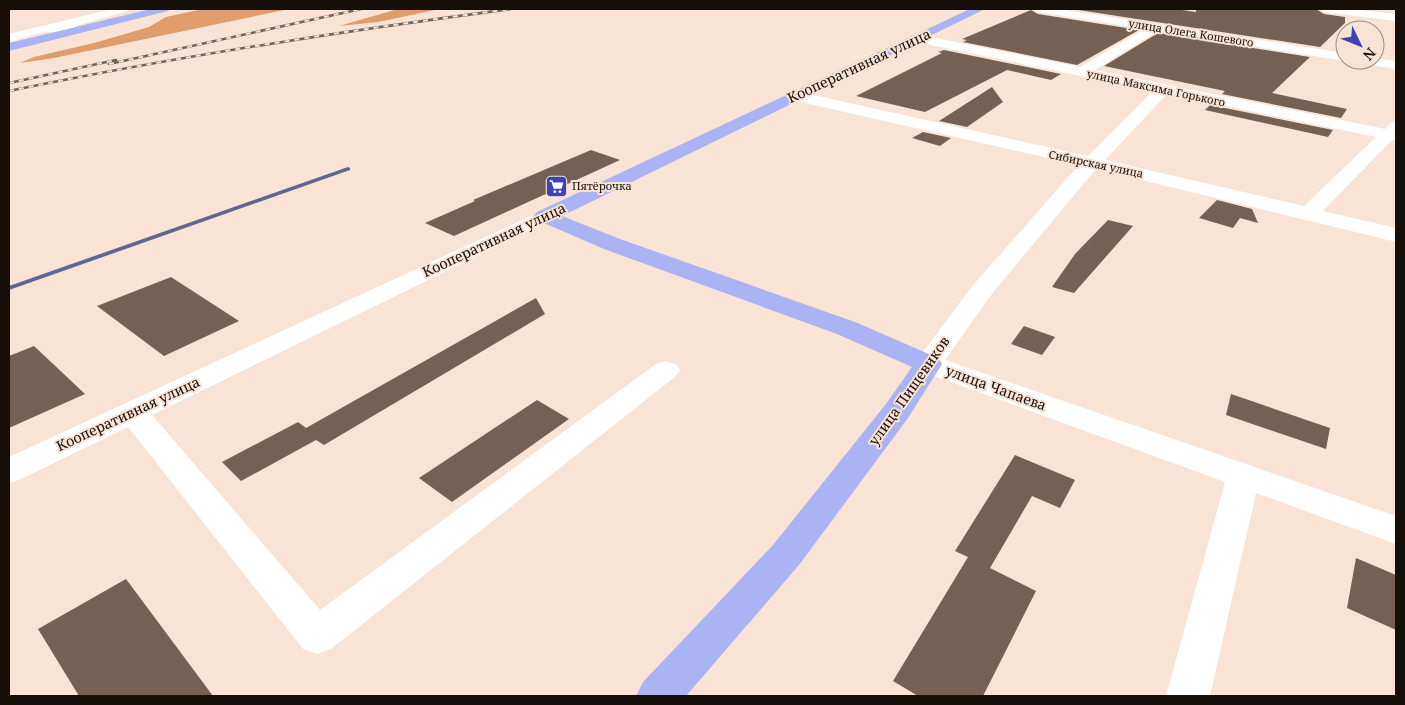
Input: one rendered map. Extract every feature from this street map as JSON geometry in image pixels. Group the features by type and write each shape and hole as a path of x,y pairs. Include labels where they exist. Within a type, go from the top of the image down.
{"main road":[{"path":"9,48 80,30 125,13 164,9"},
{"name":"Кооперативная улица","path":"544,216 979,9"},
{"name":"улица Чапаева","path":"544,216 612,244 846,328 928,364"},
{"name":"улица Пищевиков","path":"658,696 786,555 897,411 928,364"}],"street":[{"name":"улица Олега Кошевого","path":"1038,9 1335,55"},
{"path":"1324,9 1396,18"},
{"path":"9,38 43,28 57,27 125,13"},
{"path":"57,27 80,30"},
{"path":"1082,72 1157,27"},
{"name":"улица Максима Горького","path":"916,38 1163,90 1394,133"},
{"name":"улица Пищевиков","path":"928,364 982,290 1091,163 1163,90"},
{"name":"Сибирская улица","path":"796,96 1309,213 1396,235"},
{"path":"1309,213 1394,133"},
{"name":"Кооперативная улица","path":"9,471 544,216"},
{"name":"улица Чапаева","path":"928,364 1396,530"},
{"path":"132,412 317,636 666,370"},
{"path":"1188,696 1243,475"}],"shaded area":[{"path":"203,9 289,9 54,58 20,63 34,57 94,43 149,27 166,17"},
{"path":"398,9 440,9 378,22 339,26"}],"building":[{"path":"1072,9 1175,9 1196,12 1196,9 1316,9 1324,14 1345,17 1345,20 1335,20 1335,33 1320,47"},
{"path":"1031,10 1038,14 1139,30 1077,65 963,42 967,40 962,39"},
{"path":"1158,33 1310,57 1272,93 1347,109 1341,118 1222,94 1225,91 1104,66"},
{"path":"944,50 1061,74 1051,80 1007,70 925,112 856,96 942,53 938,52"},
{"path":"992,87 1003,102 967,127 939,121"},
{"path":"1210,105 1333,130 1328,137 1205,110"},
{"path":"923,132 951,138 940,146 912,138"},
{"path":"591,150 620,160 454,236 425,223 475,201 473,200"},
{"path":"1217,200 1252,209 1258,223 1240,218 1233,228 1199,218"},
{"path":"1108,220 1133,226 1074,293 1052,287 1075,254"},
{"path":"171,277 239,321 164,356 97,306"},
{"path":"536,298 545,314 324,445 316,440 241,481 222,462 298,422 306,428"},
{"path":"1024,326 1055,337 1042,355 1011,344"},
{"path":"34,346 85,394 9,428 9,356"},
{"path":"1231,394 1330,428 1326,449 1226,415"},
{"path":"537,400 569,419 452,502 419,478"},
{"path":"1015,455 1075,480 1060,508 1032,496 990,568 1036,591 983,696 918,696 893,681 968,557 955,551"},
{"path":"1356,558 1396,575 1396,630 1347,608"},
{"path":"126,579 213,696 79,696 38,629"}],"waterway":[{"path":"9,288 348,169"}],"railway":[{"path":"109,64 361,9"},
{"path":"9,91 259,46 511,9"},
{"path":"9,83 116,60"}],"place":[{"name":"Пятёрочка","path":"556,186"}]}
